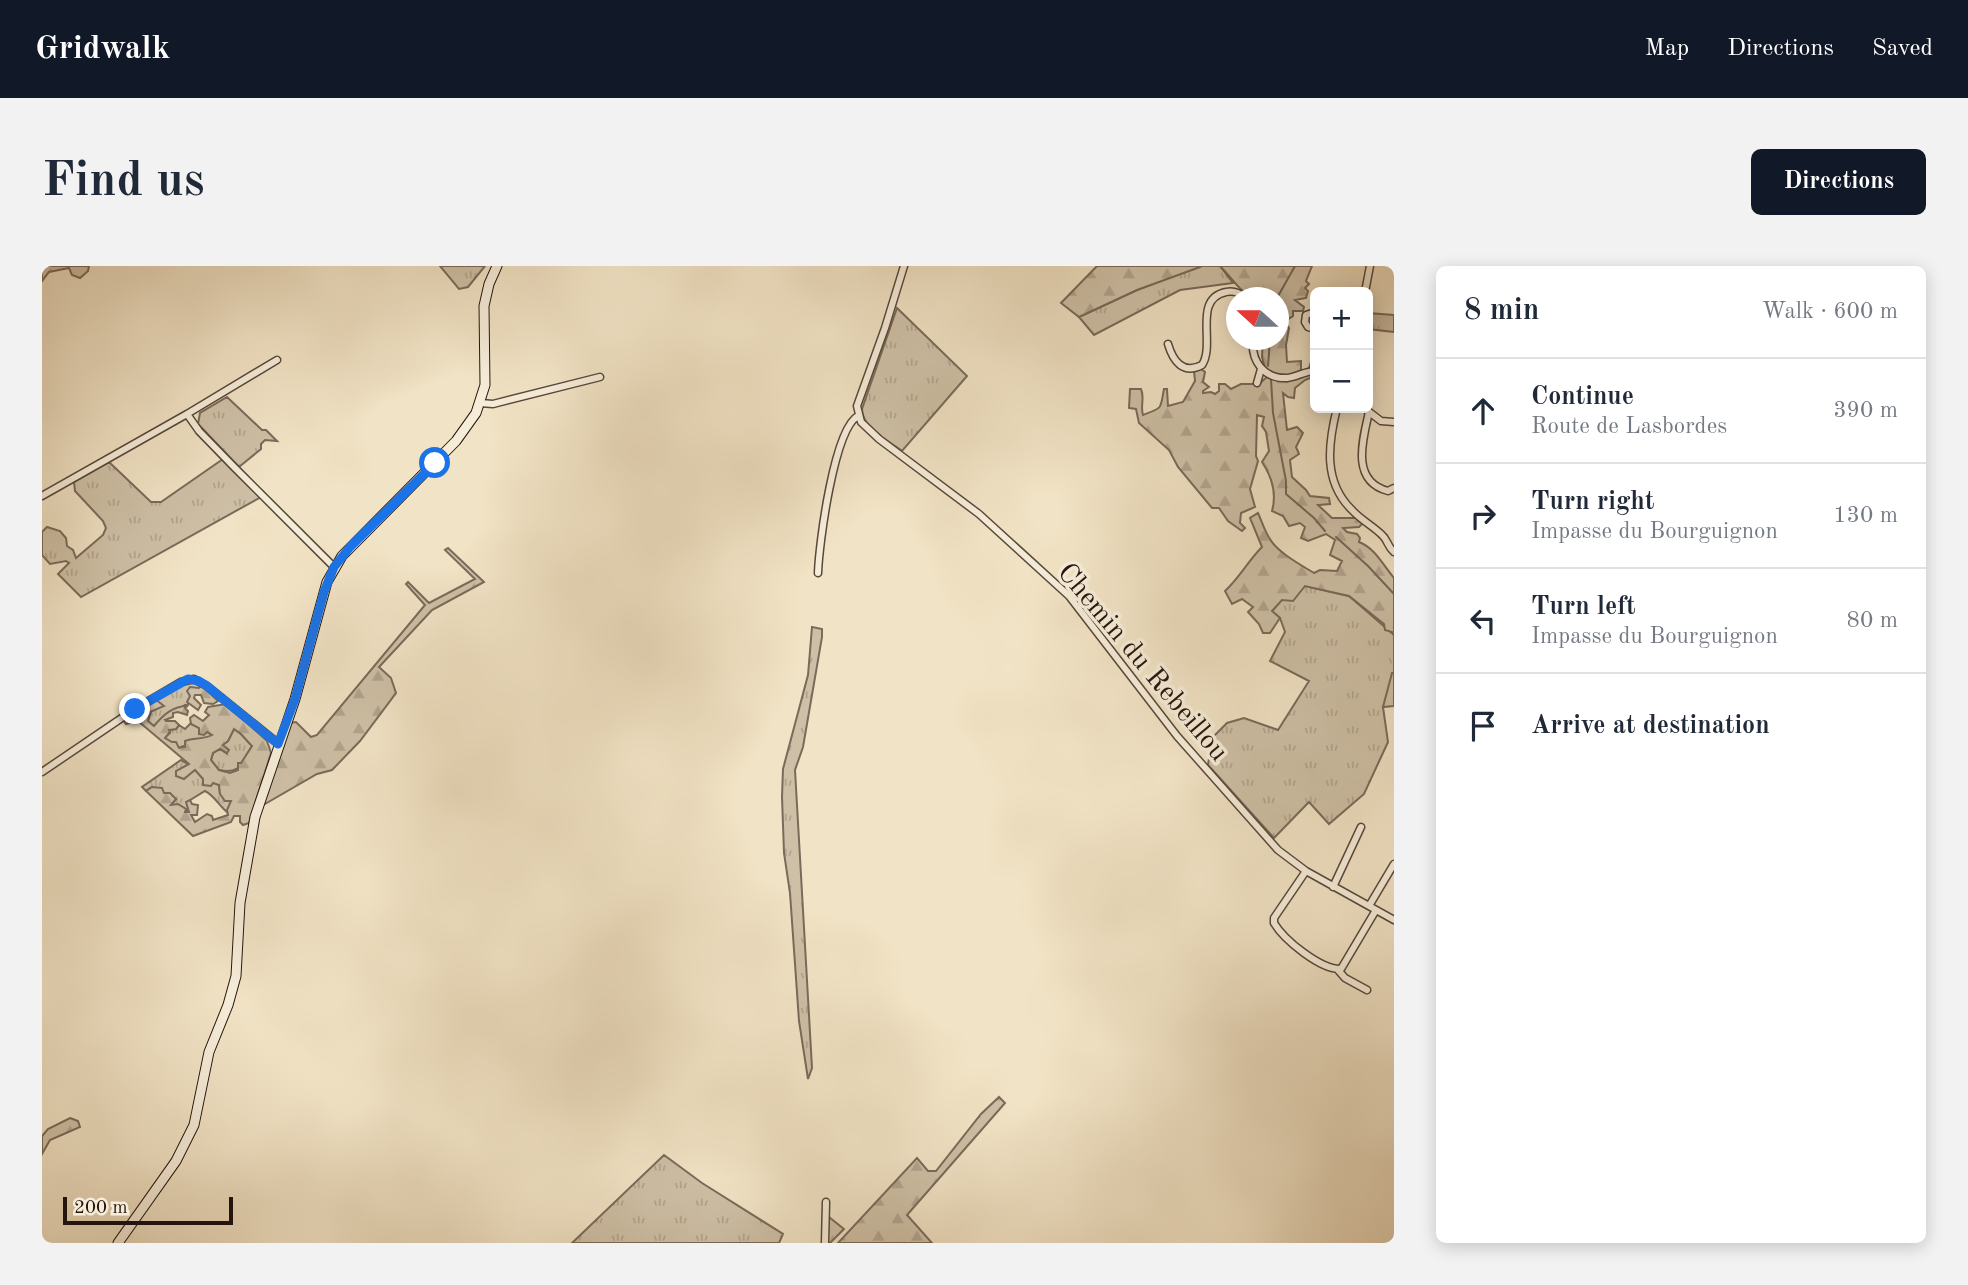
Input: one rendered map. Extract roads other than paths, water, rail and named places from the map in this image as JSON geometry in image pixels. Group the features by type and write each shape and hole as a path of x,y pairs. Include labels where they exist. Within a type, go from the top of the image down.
{"street":[{"path":"118,1243 176,1161 194,1125 209,1052 228,1005 236,976 240,903 255,817 295,699 324,592 334,567 350,547 471,422 480,404 485,373 484,306 497,266"},
{"path":"818,573 822,528 840,448 848,426 858,416 857,406 904,266"},
{"path":"1366,287 1370,266"},
{"path":"1168,344 1171,356 1179,366 1191,369 1202,365 1208,353 1206,320 1210,302 1226,292"},
{"path":"1310,314 1306,315 1305,322 1310,328"},
{"path":"1253,350 1261,369 1283,378 1310,372"},
{"path":"42,496 277,360"},
{"path":"1256,383 1261,369"},
{"path":"480,404 493,404 600,377"},
{"path":"1336,413 1329,449 1334,481 1349,508 1385,537 1387,545 1394,552"},
{"path":"1367,413 1361,450 1363,467 1370,482 1388,491 1394,488"},
{"path":"1371,413 1381,421 1394,422"},
{"path":"187,414 199,431 334,567"},
{"name":"Chemin du Rebeillou","path":"858,416 872,433 979,514 1069,596 1193,755 1278,850 1306,871 1394,920"},
{"path":"1385,537 1394,535"},
{"path":"42,772 135,709 188,679 207,686 278,744"},
{"path":"1333,887 1361,827"},
{"path":"1338,970 1345,965 1394,864"},
{"path":"1306,871 1274,923 1299,950 1338,970 1345,978 1367,990"},
{"path":"825,1243 826,1202"}],"waterway":[{"path":"1283,287 1295,266"},
{"path":"1268,366 1269,350"},
{"path":"1271,379 1273,413 1286,494 1325,531"},
{"path":"1336,537 1394,594"}]}
